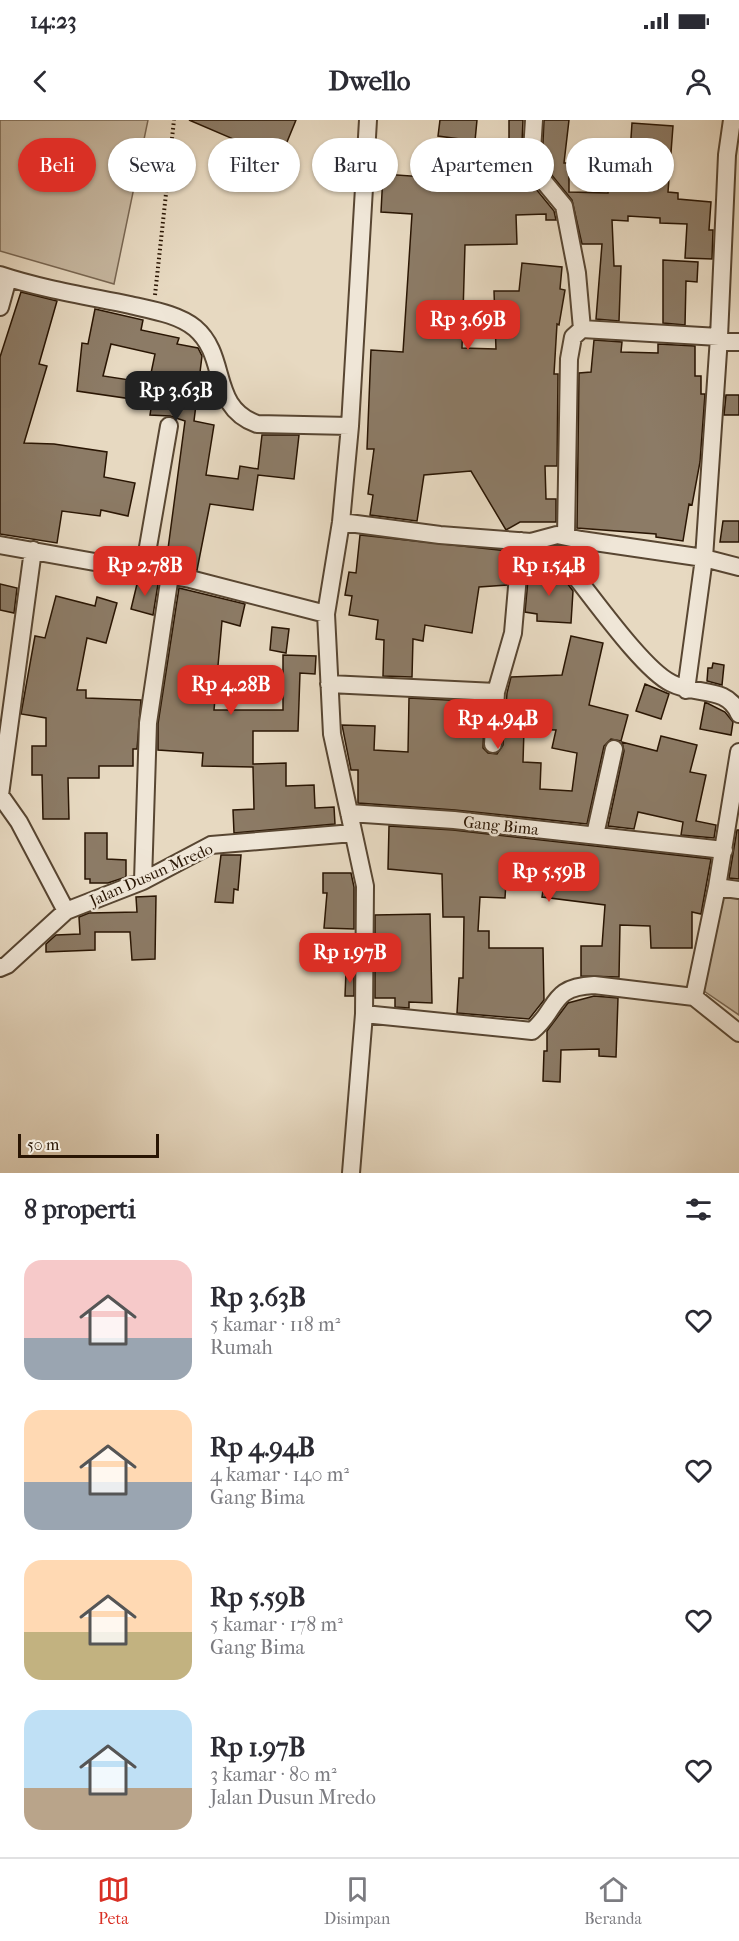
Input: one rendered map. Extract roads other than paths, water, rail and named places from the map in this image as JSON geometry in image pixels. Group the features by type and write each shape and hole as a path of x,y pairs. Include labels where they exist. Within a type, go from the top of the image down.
{"street":[{"path":"351,1173 364,1014 365,886 332,734 326,614 341,522 350,426 368,120"},
{"path":"534,120 531,166 564,206 578,273 582,329 573,338 569,359 561,535"},
{"path":"686,690 704,558 718,339 726,156 732,120"},
{"path":"0,307 4,276 153,310 195,327 206,340 229,405 244,419 257,424 350,426"},
{"path":"582,329 739,342"},
{"path":"144,570 169,426"},
{"path":"341,522 440,535 530,541 561,535 704,558 739,567"},
{"path":"530,541 560,561 575,576 657,674 686,690 713,692 735,699 739,714"},
{"path":"493,744 496,692 500,687 513,633 530,541"},
{"path":"0,544 170,575 326,614"},
{"path":"33,550 0,795 19,822 66,911"},
{"path":"143,881 148,723 170,575"},
{"path":"329,684 496,692"},
{"path":"595,835 614,749"},
{"path":"694,996 724,850 739,752"},
{"name":"Gang Bima","path":"349,813 454,820 724,850"},
{"name":"Jalan Dusun Mredo","path":"3,966 66,911 143,881 211,845 353,833"},
{"path":"717,887 739,890"},
{"path":"364,1014 527,1031 537,1026 562,993 580,985 645,989 694,996 739,1033"}]}
